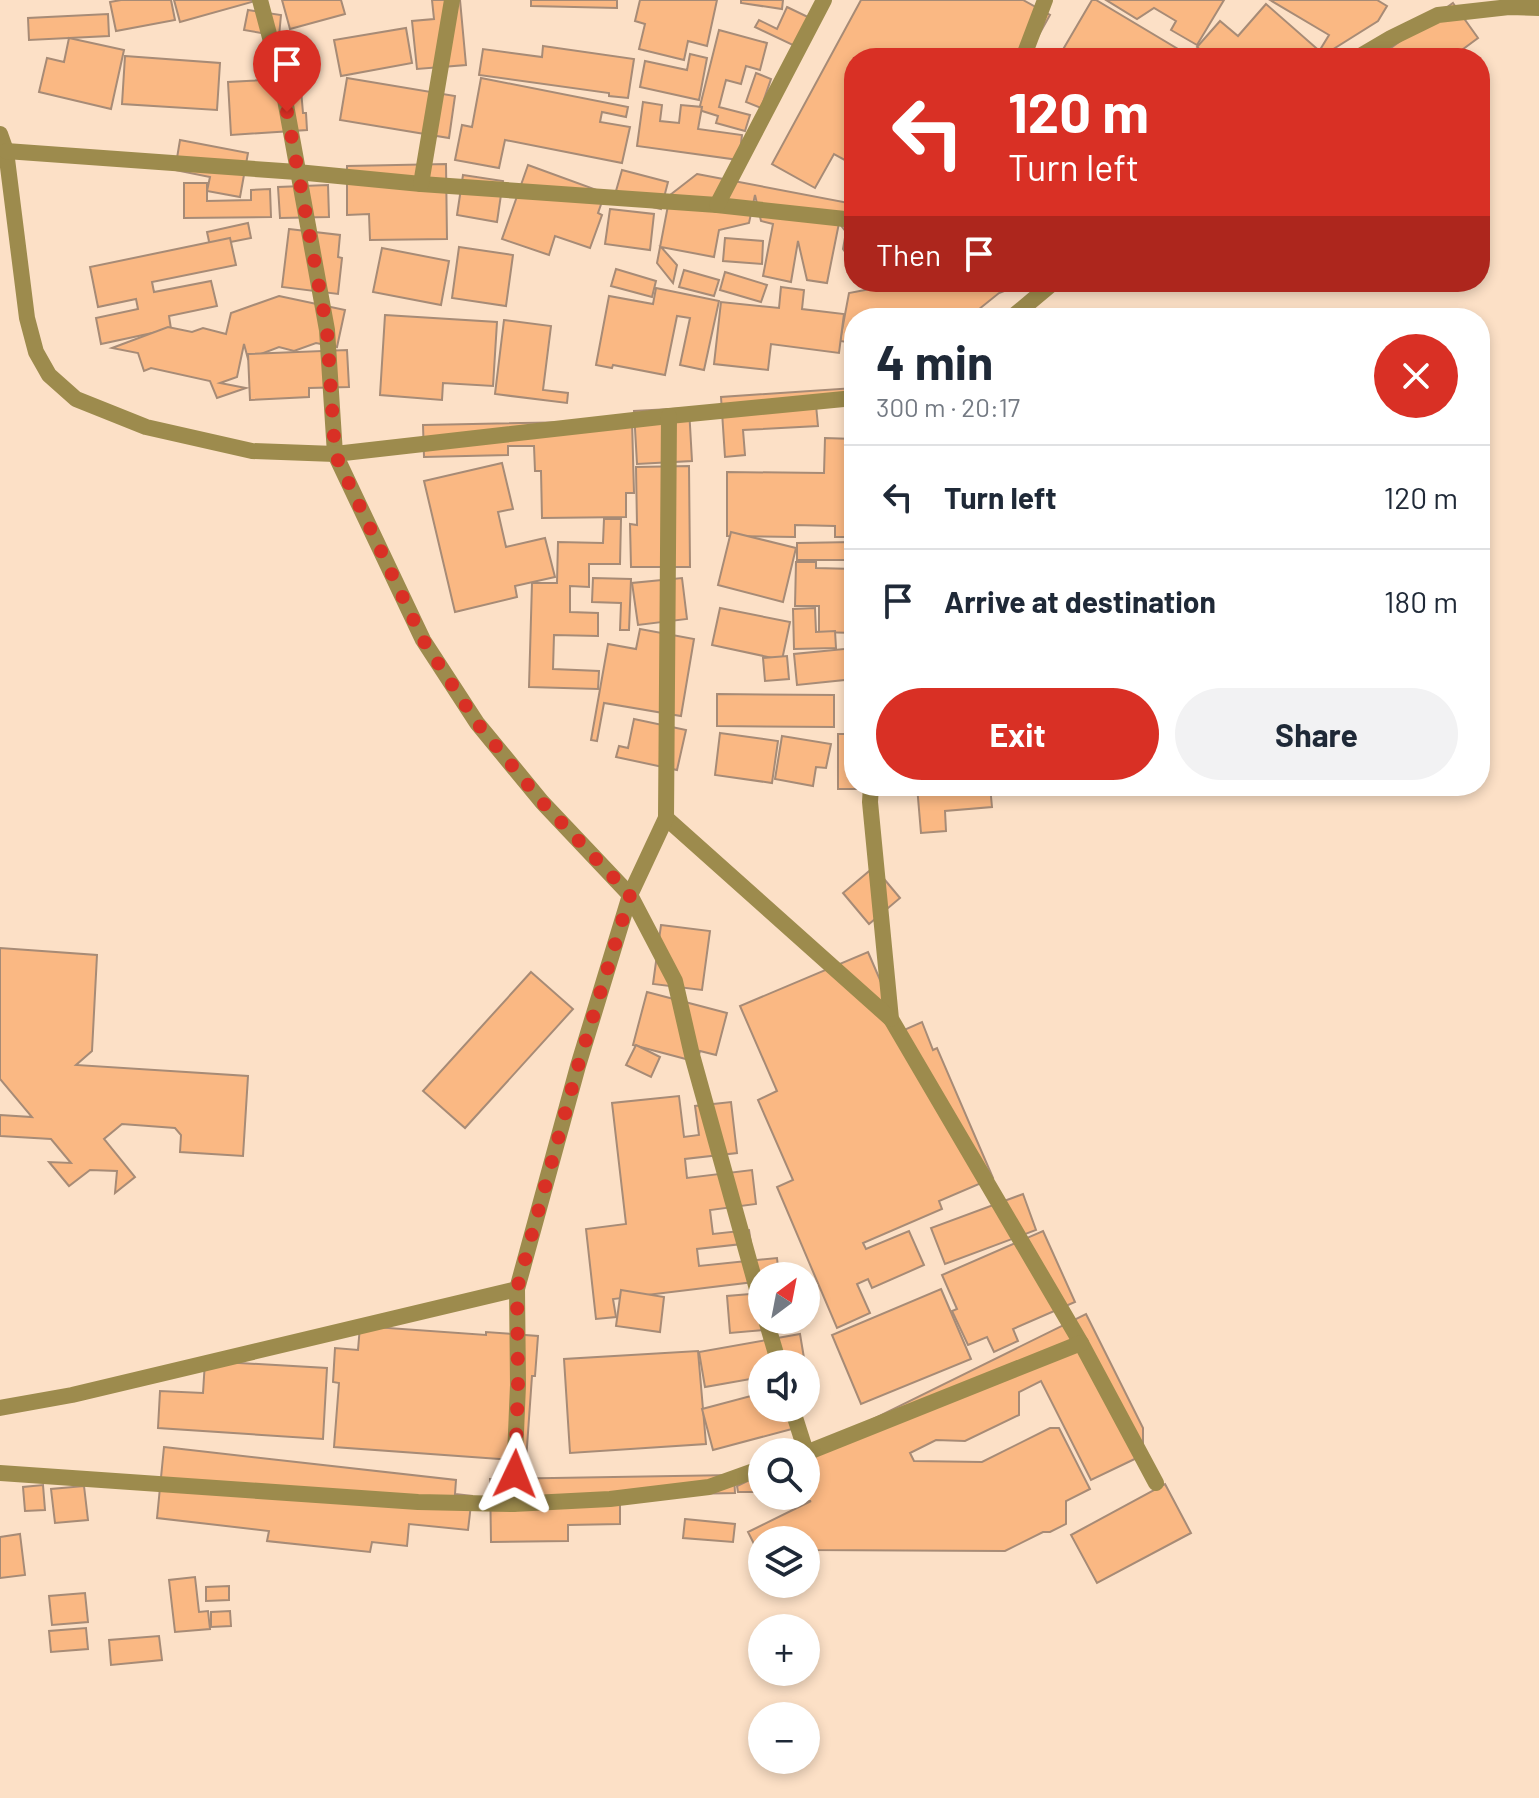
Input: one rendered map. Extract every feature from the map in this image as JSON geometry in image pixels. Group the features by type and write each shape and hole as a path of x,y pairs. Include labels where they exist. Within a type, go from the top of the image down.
{"street":[{"path":"260,0 282,83 327,330 335,454 423,640 477,723 542,802 630,895 675,981 692,1055 750,1262"},
{"path":"421,184 452,0"},
{"path":"717,205 824,0"},
{"path":"1027,48 1045,0"},
{"path":"1374,48 1438,15 1456,0"},
{"path":"1438,15 1509,7 1539,8"},
{"path":"0,134 6,151 27,318 36,352 49,375 76,399 146,427 252,451 335,454 844,399"},
{"path":"6,151 717,205 844,219"},
{"path":"1021,308 1037,292"},
{"path":"513,1504 518,1385 517,1289 578,1066 630,895 666,818 669,416"},
{"path":"870,796 891,1019"},
{"path":"666,818 891,1019 1081,1343 1156,1483"},
{"path":"0,1408 72,1395 517,1289"},
{"path":"820,1446 1081,1343"},
{"path":"0,1473 418,1502 513,1504 610,1499 709,1487 748,1473"}],"building":[{"path":"171,0 175,20 116,31 110,2"},
{"path":"174,0 259,0 180,22"},
{"path":"282,0 341,0 345,14 290,29"},
{"path":"432,0 460,0 466,65 417,69 412,21 434,19"},
{"path":"531,0 617,0 617,8 531,6"},
{"path":"640,0 717,0 707,46 688,41 684,60 639,49 645,24 635,21"},
{"path":"741,0 783,0 782,9 741,3"},
{"path":"861,0 1023,0 1050,15 1032,48 844,48 844,160 834,154 815,188 772,164"},
{"path":"1092,0 1096,0 1176,48 1064,48"},
{"path":"1106,0 1224,0 1197,45 1171,30 1176,21 1154,8 1137,19"},
{"path":"1270,0 1377,0 1387,6 1378,21 1335,48 1321,48 1329,35"},
{"path":"1453,3 1478,38 1464,48 1391,48"},
{"path":"1266,4 1316,48 1197,47 1220,21 1238,36"},
{"path":"787,7 810,18 797,47 755,27 759,20 777,29"},
{"path":"248,10 281,15 279,36 244,30"},
{"path":"108,14 109,36 29,40 28,18"},
{"path":"406,28 412,63 341,76 334,40"},
{"path":"719,30 767,43 760,70 746,66 741,84 726,80 719,107 750,115 745,131 716,123 718,116 699,110"},
{"path":"69,38 124,50 111,109 39,92 47,58 64,62"},
{"path":"543,46 634,59 628,98 479,75 483,49 542,57"},
{"path":"690,54 707,58 699,100 640,87 645,61 687,70"},
{"path":"125,56 220,63 217,110 122,104"},
{"path":"756,73 771,79 761,108 746,102"},
{"path":"300,78 307,130 231,135 228,82"},
{"path":"347,78 455,96 449,138 340,120"},
{"path":"481,78 628,107 626,117 602,112 600,122 630,127 622,163 505,140 499,168 455,160 462,125 472,127"},
{"path":"643,102 662,105 660,121 679,123 681,105 702,107 698,129 742,135 739,160 637,146"},
{"path":"180,140 248,153 240,197 207,191 210,177 175,170"},
{"path":"446,164 447,239 370,240 369,214 347,215 347,166"},
{"path":"528,165 605,193 598,213 602,215 590,248 555,236 549,255 502,239"},
{"path":"622,170 668,182 661,209 614,198"},
{"path":"697,174 844,202 844,229 839,223 827,283 807,280 798,241 791,282 763,276 773,224 761,221 755,195 749,223 719,230 714,257 661,247 677,265 673,283 657,263 670,195"},
{"path":"463,175 503,181 497,222 457,215"},
{"path":"184,183 207,183 207,201 251,200 251,190 270,189 271,217 184,218"},
{"path":"328,185 329,217 280,218 278,187"},
{"path":"610,209 654,214 650,250 605,244"},
{"path":"248,223 251,238 210,246 207,232"},
{"path":"289,229 340,235 338,257 342,258 338,294 282,287"},
{"path":"230,238 236,265 152,282 154,292 211,281 217,306 169,316 171,329 101,344 96,318 138,309 136,299 98,307 90,267"},
{"path":"725,238 763,241 762,264 723,261"},
{"path":"459,247 513,255 506,306 452,298"},
{"path":"382,248 449,261 441,305 373,292"},
{"path":"616,269 656,281 652,297 611,286"},
{"path":"684,270 719,280 714,296 679,287"},
{"path":"725,272 767,285 761,302 720,290"},
{"path":"781,287 804,290 802,309 844,314 839,353 771,344 768,370 714,364 721,302 779,308"},
{"path":"656,288 719,301 704,370 680,365 690,318 677,316 665,375 613,365 612,368 596,365 609,296 653,304"},
{"path":"1002,292 980,308 846,308 849,293"},
{"path":"279,296 345,310 337,347 316,343 294,351 279,347 248,359 244,344 237,377 220,383 246,388 217,398 210,381 151,368 144,371 138,353 112,348 168,327 192,332 203,328 226,334 231,313"},
{"path":"385,315 497,322 493,386 443,383 442,400 380,395"},
{"path":"504,320 551,326 543,390 568,393 567,403 495,394"},
{"path":"844,320 844,342 840,341"},
{"path":"347,350 349,387 309,388 309,397 250,400 248,354"},
{"path":"844,389 844,403 816,405 818,426 743,430 745,455 725,457 721,397"},
{"path":"689,408 692,461 637,464 634,411"},
{"path":"632,421 634,493 626,493 626,517 542,518 541,471 535,471 534,446 508,446 508,455 424,457 423,425"},
{"path":"825,438 844,439 844,537 835,537 835,526 795,525 795,537 727,536 727,472 824,473"},
{"path":"502,463 513,509 498,512 506,547 545,538 555,577 515,586 517,597 455,612 424,481"},
{"path":"689,466 690,567 631,567 630,524 637,525 636,467"},
{"path":"604,519 621,519 620,564 589,564 589,587 570,586 570,612 598,613 598,636 554,635 553,669 599,671 598,689 529,687 532,583 557,583 558,542 603,543"},
{"path":"731,532 796,548 783,602 718,585"},
{"path":"844,542 844,560 797,560 797,543"},
{"path":"796,562 816,562 816,568 844,569 844,633 819,632 819,606 795,606"},
{"path":"593,578 631,579 629,630 620,630 621,603 592,602"},
{"path":"682,578 687,619 638,625 632,583"},
{"path":"720,608 790,622 782,660 712,645"},
{"path":"815,608 816,632 835,631 836,648 794,649 793,609"},
{"path":"640,629 694,639 681,716 604,703 597,741 591,740 608,644 636,649"},
{"path":"844,649 844,680 797,685 794,654"},
{"path":"787,656 789,679 765,681 763,658"},
{"path":"717,694 834,695 834,727 717,726"},
{"path":"634,719 686,730 677,770 616,757 619,746 628,748"},
{"path":"720,733 778,741 772,783 715,775"},
{"path":"838,734 844,734 844,789 838,789"},
{"path":"782,736 831,744 826,768 816,767 813,786 775,779"},
{"path":"918,796 991,796 992,807 945,811 946,831 921,833"},
{"path":"874,867 900,898 869,924 843,893"},
{"path":"661,925 710,931 702,990 653,984"},
{"path":"0,948 97,955 92,1051 76,1065 248,1076 243,1156 180,1152 181,1135 175,1128 122,1124 104,1139 135,1177 115,1193 117,1171 90,1170 69,1186 49,1162 71,1163 51,1139 0,1136 0,1115 32,1117 0,1079"},
{"path":"868,952 902,1031 922,1022 933,1050 937,1048 993,1178 939,1201 942,1209 863,1243 866,1249 909,1231 924,1265 872,1288 868,1279 857,1284 870,1313 837,1328 820,1288 820,1262 809,1262 777,1187 793,1180 758,1100 777,1091 740,1006"},
{"path":"531,972 573,1009 465,1128 423,1091"},
{"path":"647,992 727,1013 716,1055 700,1051 697,1062 633,1045"},
{"path":"636,1045 660,1057 651,1077 626,1065"},
{"path":"679,1096 684,1137 699,1135 695,1106 731,1102 737,1153 685,1159 687,1178 752,1170 756,1204 710,1210 713,1234 749,1230 751,1243 697,1249 699,1266 777,1258 777,1262 748,1262 748,1283 613,1299 616,1317 596,1319 586,1229 626,1224 612,1103"},
{"path":"1023,1194 1036,1230 945,1264 931,1228"},
{"path":"1043,1231 1075,1302 1013,1329 1018,1341 994,1352 987,1337 968,1345 952,1311 957,1309 942,1275"},
{"path":"941,1289 971,1359 861,1404 832,1335"},
{"path":"621,1290 664,1297 660,1332 616,1326"},
{"path":"748,1294 748,1331 730,1333 727,1296"},
{"path":"1086,1314 1143,1428 1143,1455 1091,1480 1041,1381 1019,1392 1019,1415 965,1441 936,1440 910,1453 914,1461 982,1462 1050,1428 1059,1428 1090,1489 1066,1501 1066,1524 1005,1551 820,1550 820,1526 760,1526 793,1510 820,1510 820,1445"},
{"path":"360,1326 538,1336 526,1461 334,1447 339,1383 333,1382 335,1348 358,1350"},
{"path":"800,1334 803,1350 748,1350 748,1379 705,1387 699,1352"},
{"path":"698,1351 706,1444 570,1453 564,1359"},
{"path":"205,1361 327,1368 323,1439 158,1428 160,1391 203,1393"},
{"path":"748,1397 748,1422 802,1422 803,1426 748,1438 748,1441 713,1450 702,1409"},
{"path":"164,1447 456,1480 455,1494 472,1496 468,1530 409,1524 407,1546 372,1542 370,1552 267,1541 269,1531 157,1518"},
{"path":"734,1475 735,1493 620,1499 620,1524 568,1525 568,1541 491,1542 490,1479"},
{"path":"748,1481 748,1492 738,1492 737,1486"},
{"path":"1165,1484 1191,1533 1097,1583 1071,1535"},
{"path":"43,1485 45,1510 25,1511 23,1487"},
{"path":"84,1486 88,1520 55,1523 51,1489"},
{"path":"685,1519 735,1524 733,1542 683,1538"},
{"path":"20,1534 25,1575 0,1578 0,1537"},
{"path":"195,1577 199,1612 208,1611 210,1629 175,1632 169,1580"},
{"path":"229,1586 229,1600 206,1601 206,1587"},
{"path":"85,1593 88,1622 52,1625 49,1596"},
{"path":"230,1611 231,1626 211,1627 211,1612"},
{"path":"86,1628 88,1649 51,1652 49,1631"},
{"path":"159,1636 162,1660 111,1665 109,1640"}],"route":[{"path":"287,112 327,330 335,454 423,640 477,723 542,802 630,895 578,1066 517,1289 515,1474"}]}
